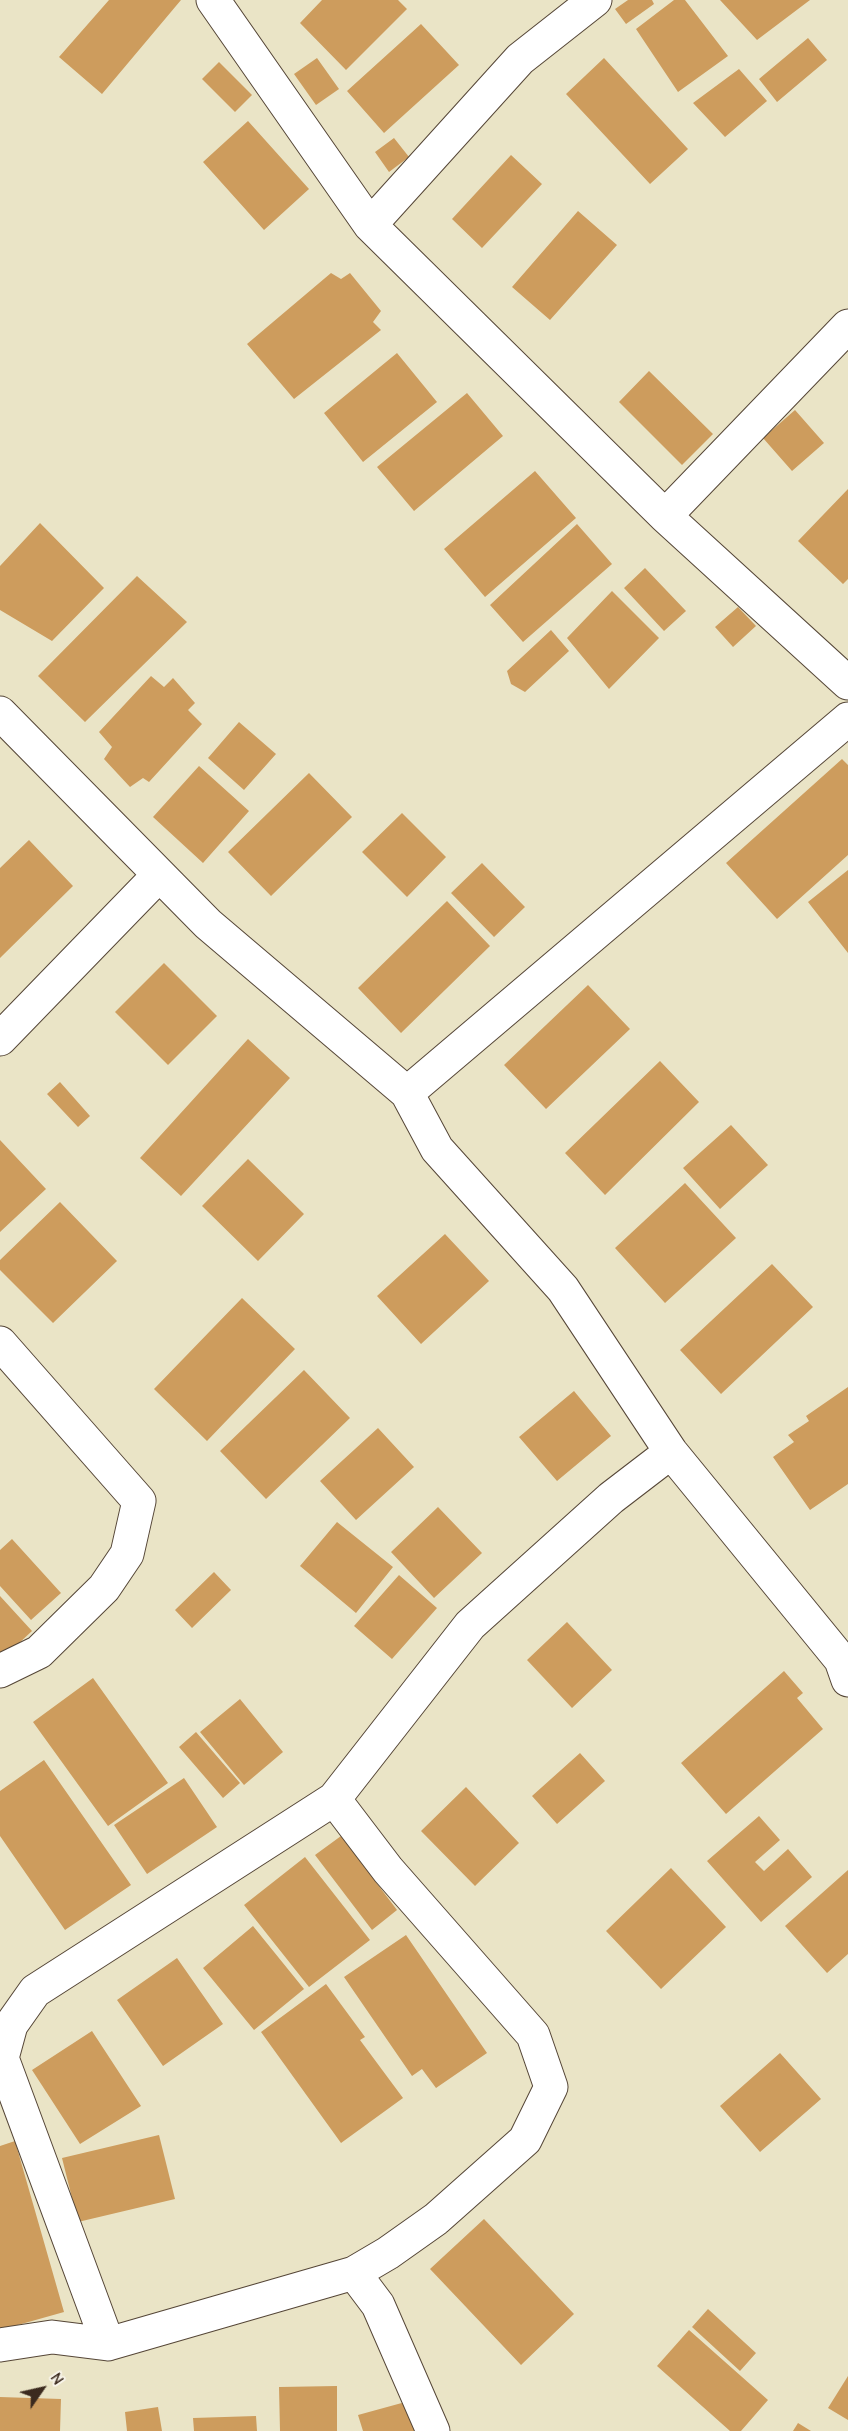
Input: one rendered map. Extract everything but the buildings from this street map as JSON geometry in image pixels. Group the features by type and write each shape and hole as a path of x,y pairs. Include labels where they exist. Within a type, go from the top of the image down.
{"street":[{"path":"213,0 370,225 665,516 848,683"},
{"path":"370,225 520,59 581,4"},
{"path":"665,516 848,326"},
{"path":"0,713 208,924 407,1093 437,1149 563,1289 671,1452 841,1660 848,1680"},
{"path":"407,1093 848,719"},
{"path":"0,1040 159,876"},
{"path":"0,1343 139,1501 127,1554 104,1588 39,1652 0,1671"},
{"path":"108,2344 2,2058 11,2025 35,1991 334,1799 470,1625 611,1498 671,1452"},
{"path":"0,2345 52,2337 108,2344 354,2273 388,2253 436,2219 525,2140 551,2087 533,2035 388,1870 334,1799"},
{"path":"354,2273 378,2305 433,2431"}]}
